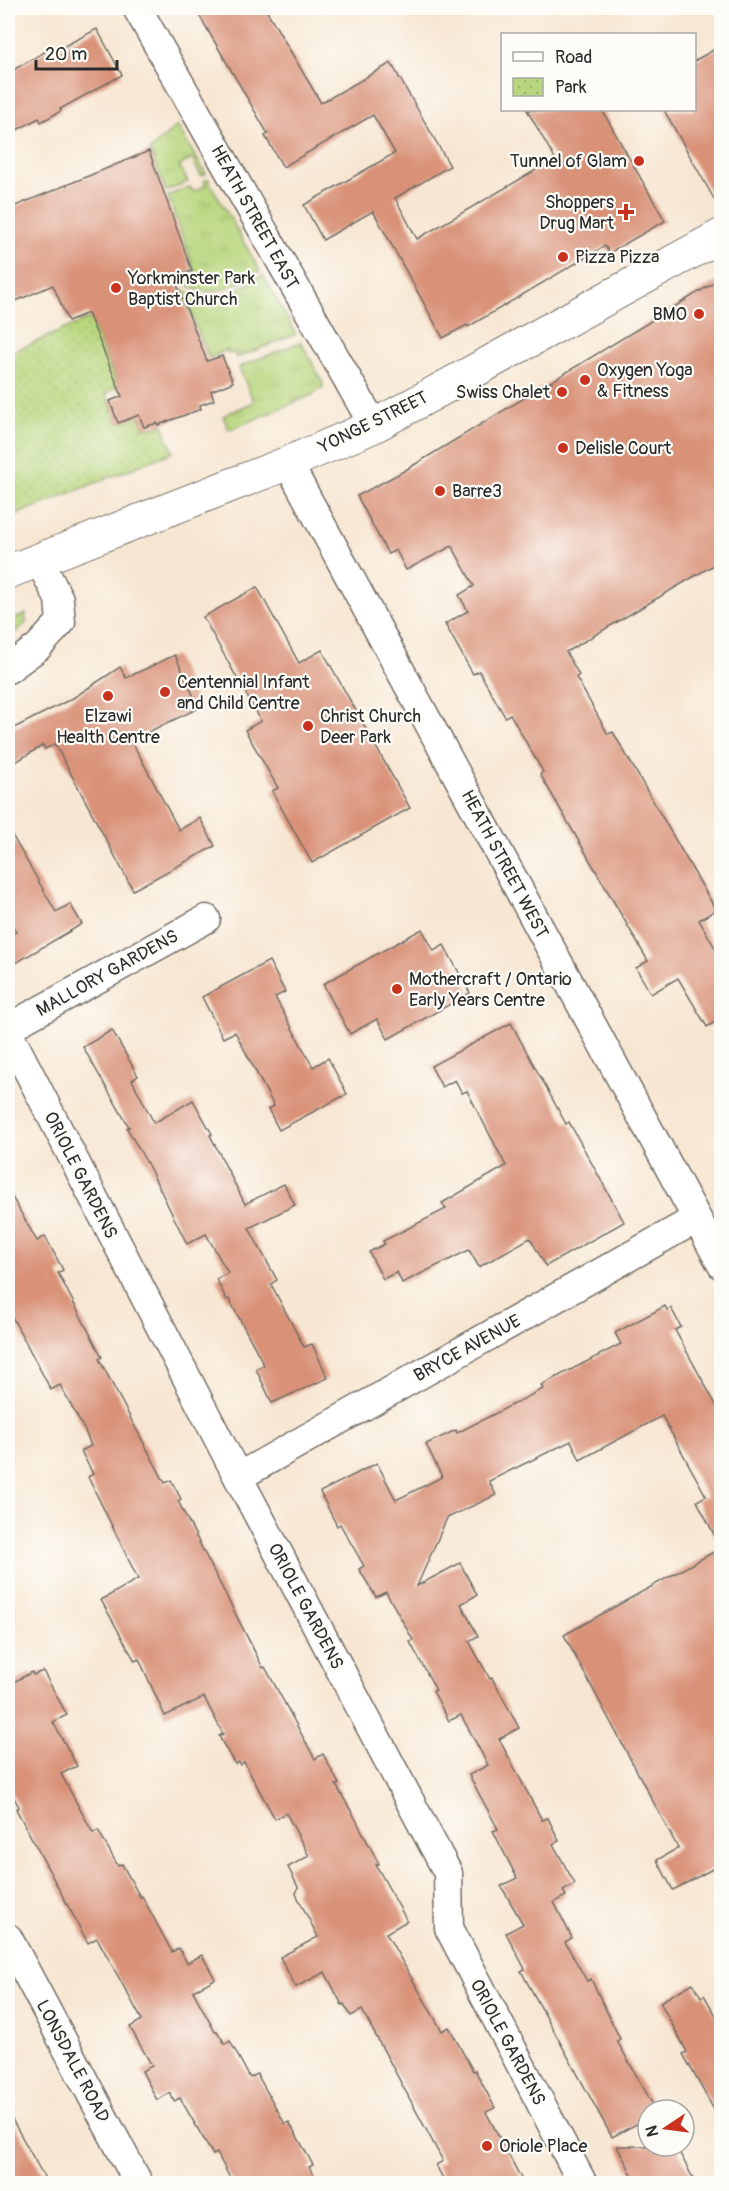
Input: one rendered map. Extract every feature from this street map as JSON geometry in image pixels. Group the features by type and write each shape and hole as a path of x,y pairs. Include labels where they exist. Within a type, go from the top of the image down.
{"main road":[{"name":"YONGE STREET","path":"8,572 288,463 374,426 722,235"}],"street":[{"name":"HEATH STREET EAST","path":"137,8 374,426"},
{"name":"HEATH STREET WEST","path":"288,463 722,1265"},
{"path":"8,669 38,647 61,622 58,599 39,560"},
{"name":"MALLORY GARDENS","path":"8,1030 206,918"},
{"name":"ORIOLE GARDENS","path":"8,1030 238,1477 448,1873 448,1928 583,2184"},
{"name":"BRYCE AVENUE","path":"238,1477 696,1219"},
{"name":"LONSDALE ROAD","path":"8,1938 139,2184"}],"green space":[{"path":"177,126 206,174 201,176 192,159 179,166 188,182 166,191 150,150"},
{"path":"208,179 260,271 222,290 202,292 192,288 184,280 196,275 168,196 190,187 194,192 206,185 204,181"},
{"path":"263,275 296,334 236,358 234,352 229,354 227,350 209,358 181,289 204,298 214,298 233,292"},
{"path":"90,318 118,387 106,393 118,423 139,416 144,428 163,425 173,452 8,518 8,354"},
{"path":"301,342 323,387 312,395 229,430 223,416 254,402 239,367"},
{"path":"26,614 26,623 8,638 8,622"}],"building":[{"path":"195,8 265,8 321,103 391,63 450,166 395,198 417,239 555,159 528,111 603,111 665,221 609,253 605,246 468,327 467,325 443,338 373,211 323,240 304,205 395,153 373,115 283,167 265,136 268,134"},
{"path":"97,29 122,75 41,122 39,118 8,135 8,73 53,47 55,51"},
{"path":"722,45 722,213 665,111 696,111 696,60"},
{"name":"Yorkminster Park Baptist Church","path":"149,151 192,271 174,277 207,361 222,356 233,382 211,391 214,400 200,405 201,409 158,425 157,423 144,427 139,415 118,423 110,401 122,396 88,313 68,321 53,285 16,301 8,281 8,209"},
{"path":"715,282 722,295 722,560 566,652 579,675 576,677 608,734 613,732 716,910 699,920 722,960 722,1018 707,1027 678,978 651,994 636,968 648,961 540,774 543,772 510,714 505,717 479,671 473,674 445,624 468,611 459,595 474,586 452,546 406,570 396,550 388,554 357,496 404,471"},
{"name":"Christ Church Deer Park","path":"257,587 299,663 322,650 410,808 312,863 272,791 278,788 245,730 261,721 203,617"},
{"path":"175,655 199,708 131,740 179,830 200,818 215,846 133,890 55,744 45,749 43,745 8,767 8,731 73,698 120,667 126,678"},
{"path":"8,828 56,912 70,904 82,924 16,963 8,948 8,936 16,932 8,917"},
{"name":"Mothercraft / Ontario Early Years Centre","path":"422,929 434,951 444,945 470,993 388,1039 377,1019 350,1034 323,984"},
{"path":"269,961 285,992 275,997 313,1067 328,1058 347,1094 279,1130 268,1109 274,1106 235,1032 223,1038 202,997"},
{"path":"511,1023 566,1124 569,1122 624,1222 546,1266 530,1238 479,1267 469,1250 402,1283 397,1272 383,1279 369,1252 385,1244 383,1241 446,1209 442,1203 506,1166 467,1091 462,1093 455,1080 442,1087 431,1066"},
{"path":"112,1030 138,1076 132,1080 154,1123 193,1100 245,1204 284,1184 295,1205 249,1228 277,1280 271,1284 304,1347 312,1344 328,1378 272,1403 256,1369 264,1365 216,1279 228,1273 206,1234 187,1244 127,1128 129,1127 83,1047"},
{"path":"8,1190 37,1241 45,1236 63,1270 58,1273 102,1357 99,1359 165,1483 171,1480 181,1499 178,1501 263,1668 265,1667 315,1759 323,1754 339,1784 336,1785 407,1921 386,1933 442,2031 449,2027 473,2071 475,2070 495,2108 486,2112 524,2184 446,2184 436,2165 443,2161 362,2010 351,2016 344,2004 342,2005 325,1972 296,1987 280,1957 318,1937 296,1894 298,1887 288,1867 309,1856 286,1813 275,1819 244,1762 240,1765 239,1762 235,1764 219,1736 223,1734 204,1697 165,1716 139,1659 135,1661 101,1600 138,1579 88,1477 93,1474 81,1451 91,1446 85,1431 60,1385 51,1390 8,1309"},
{"path":"665,1306 667,1310 671,1308 681,1327 675,1330 722,1416 722,1864 673,1890 657,1860 678,1848 564,1635 721,1548 697,1501 706,1496 662,1416 580,1460 571,1441 489,1481 496,1495 447,1518 417,1586 460,1563 477,1595 461,1604 478,1636 469,1641 519,1728 499,1739 542,1820 548,1818 559,1841 553,1844 575,1884 563,1891 566,1896 554,1902 572,1938 565,1942 587,1981 591,1979 620,2039 617,2041 649,2098 636,2098 636,2124 612,2137 521,1971 525,1969 506,1933 523,1924 501,1886 517,1878 493,1831 498,1829 469,1775 488,1765 461,1715 449,1721 433,1691 436,1690 410,1642 413,1640 386,1592 376,1597 359,1569 364,1566 340,1524 337,1526 320,1492 377,1463 396,1500 442,1477 426,1444 456,1430 457,1433 543,1389 541,1385 621,1344 615,1333"},
{"path":"43,1671 67,1715 53,1722 77,1766 61,1774 93,1833 98,1830 118,1866 122,1864 140,1897 142,1896 172,1952 179,1948 187,1963 202,1955 215,1979 193,1991 215,2032 217,2031 225,2044 230,2041 250,2078 257,2074 285,2124 289,2122 313,2165 309,2167 318,2184 233,2184 217,2153 213,2155 180,2098 174,2101 170,2093 157,2100 142,2071 152,2066 130,2027 142,2020 97,1938 88,1943 16,1809 19,1807 8,1786 8,1685 32,1672 33,1675"},
{"path":"693,1983 701,1997 704,1995 722,2026 722,2124 683,2054 687,2052 660,2002"},
{"path":"8,2112 48,2184 8,2184"},
{"path":"617,2146 636,2146 636,2158 682,2158 696,2184 637,2184"}],"place":[{"name":"Tunnel of Glam","path":"639,161"},
{"name":"Shoppers Drug Mart","path":"626,212"},
{"name":"Pizza Pizza","path":"563,257"},
{"name":"Yorkminster Park Baptist Church","path":"116,288"},
{"name":"BMO","path":"699,314"},
{"name":"Oxygen Yoga & Fitness","path":"585,380"},
{"name":"Swiss Chalet","path":"562,392"},
{"name":"Delisle Court","path":"563,448"},
{"name":"Barre3","path":"440,491"},
{"name":"Centennial Infant and Child Centre","path":"165,692"},
{"name":"Elzawi Health Centre","path":"108,696"},
{"name":"Christ Church Deer Park","path":"308,726"},
{"name":"Mothercraft / Ontario Early Years Centre","path":"397,989"},
{"name":"Oriole Place","path":"487,2146"}]}
